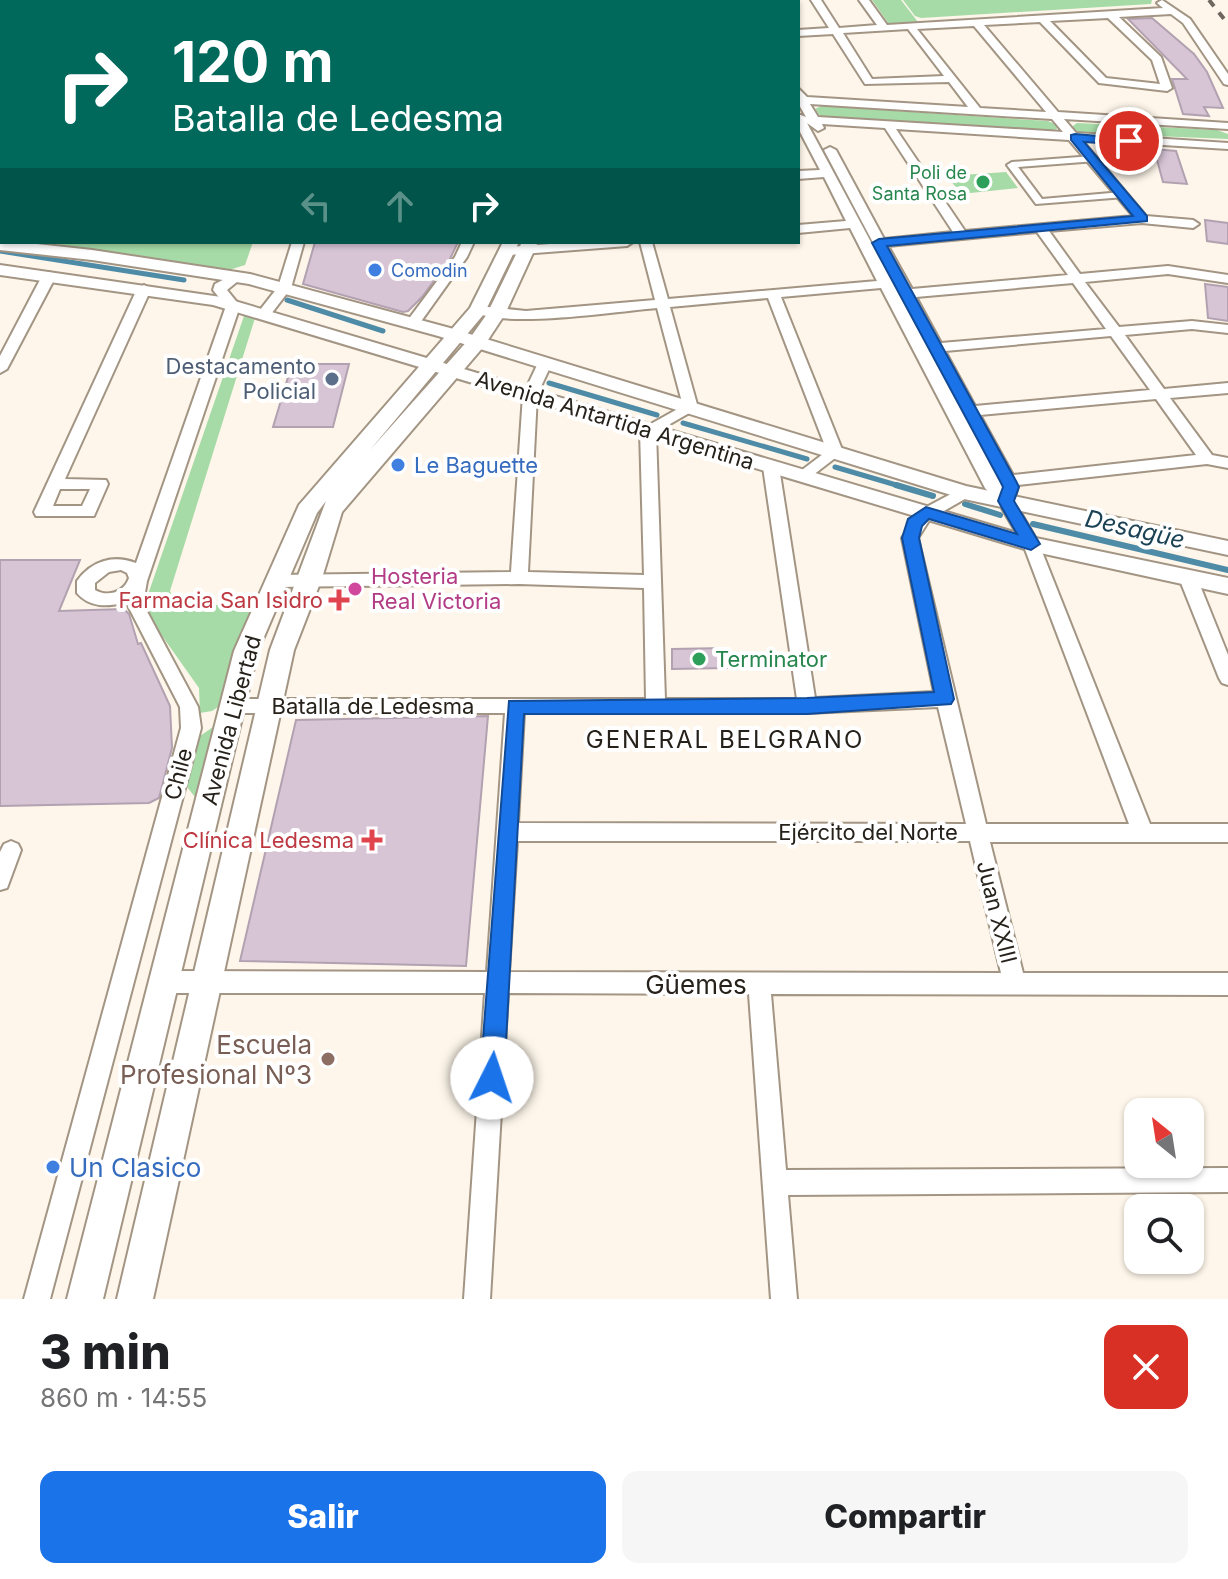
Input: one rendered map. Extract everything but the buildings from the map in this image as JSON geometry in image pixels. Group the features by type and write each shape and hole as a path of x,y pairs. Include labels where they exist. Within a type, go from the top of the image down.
{"main road":[{"path":"487,312 510,246"},
{"path":"487,312 530,246"},
{"name":"Avenida Libertad","path":"85,1299 246,651 307,510 321,490 441,368 487,312"},
{"name":"Avenida Libertad","path":"135,1299 282,650 311,578 331,511 441,368"}],"street":[{"path":"816,0 869,82 949,79"},
{"path":"864,0 884,28"},
{"path":"1158,0 1187,21 1228,82"},
{"path":"800,33 1170,11"},
{"path":"1043,19 1103,81 1167,88 1157,59 1110,14"},
{"path":"977,23 1142,219"},
{"path":"910,26 977,111"},
{"path":"1228,126 800,97 802,119 828,173 993,488 1007,491 1207,459 1228,463"},
{"path":"802,119 1228,146"},
{"path":"802,119 879,243 969,411 1031,544 1143,833"},
{"path":"888,125 961,235"},
{"path":"1093,159 1012,165 1039,202 1122,195"},
{"path":"800,175 828,173"},
{"path":"879,243 1142,219 1193,224"},
{"path":"800,229 855,224"},
{"path":"1040,228 1207,459"},
{"path":"263,315 284,288 297,244"},
{"path":"412,324 467,244"},
{"path":"510,246 578,244"},
{"path":"647,244 691,408 648,430 656,707"},
{"name":"Avenida Antartida Argentina","path":"0,245 236,277 284,288 467,339 964,492 1007,491 1228,548"},
{"name":"Avenida Antartida Argentina","path":"0,270 144,289 233,306 1031,544 1228,586"},
{"path":"906,294 1168,270 1228,279"},
{"path":"0,369 49,276"},
{"name":"Chile","path":"37,1299 191,728 189,707 134,604 138,581 233,306 220,290 222,284 236,277"},
{"path":"487,312 526,315 886,284"},
{"path":"55,484 100,484 88,512 42,512 144,289"},
{"path":"773,293 835,452 804,477"},
{"path":"935,348 1192,325 1228,329"},
{"path":"519,578 530,395 545,363"},
{"path":"969,411 1228,388"},
{"path":"771,467 807,706"},
{"path":"926,513 964,492"},
{"name":"Juan XXIII","path":"926,513 914,523 910,538 945,699 1015,984"},
{"path":"276,581 311,578 519,578 653,582"},
{"path":"1188,578 1228,678"},
{"name":"Batalla de Ledesma","path":"233,706 807,706 945,699"},
{"path":"477,1299 515,707"},
{"name":"Ejército del Norte","path":"508,832 1228,833"},
{"path":"0,881 11,850"},
{"name":"Güemes","path":"164,982 1228,984"},
{"path":"759,984 784,1299"},
{"path":"773,1183 1228,1180"}],"green space":[{"path":"872,0 901,0 918,22 889,24"},
{"path":"903,0 1152,0 1151,4 921,18 915,16"},
{"path":"821,106 1048,121 1057,125 1057,129 820,116 815,109"},
{"path":"1077,123 1217,130 1228,134 1228,139 1081,133 1074,130 1073,126"},
{"name":"Poli de Santa Rosa","path":"1006,172 1018,188 961,194 947,176"},
{"path":"55,244 252,244 245,265 229,270"},
{"path":"244,316 255,318 170,591 177,606 216,605 256,595 240,643 227,701 212,711 200,713 199,688 143,609"},
{"path":"216,725 199,802 187,787 200,736"}],"waterway":[{"name":"Desagüe","path":"0,251 184,280"},
{"name":"Desagüe","path":"287,300 383,331"},
{"name":"Desagüe","path":"549,383 657,415"},
{"name":"Desagüe","path":"683,423 807,459"},
{"name":"Desagüe","path":"835,467 903,487"},
{"name":"Desagüe","path":"896,485 933,496"},
{"name":"Desagüe","path":"965,504 1000,515"},
{"name":"Desagüe","path":"1033,524 1228,570"}],"railway":[{"path":"1209,0 1228,24"}],"place":[{"name":"Poli de Santa Rosa","path":"983,182"},
{"name":"Comodin","path":"375,270"},
{"name":"Destacamento Policial","path":"332,379"},
{"name":"Le Baguette","path":"398,465"},
{"name":"Hosteria Real Victoria","path":"355,589"},
{"name":"Farmacia San Isidro","path":"339,600"},
{"name":"Terminator","path":"699,659"},
{"name":"Clínica Ledesma","path":"372,840"},
{"name":"Escuela Profesional Nº3","path":"328,1059"},
{"name":"Un Clasico","path":"53,1167"}],"district":[{"name":"GENERAL BELGRANO","path":"725,739"}],"route":[{"path":"492,1078 515,707 807,706 945,699 910,538 914,523 926,513 1031,544 1006,501 1011,487 1008,481 879,243 1142,219 1075,138 1129,141"}]}
